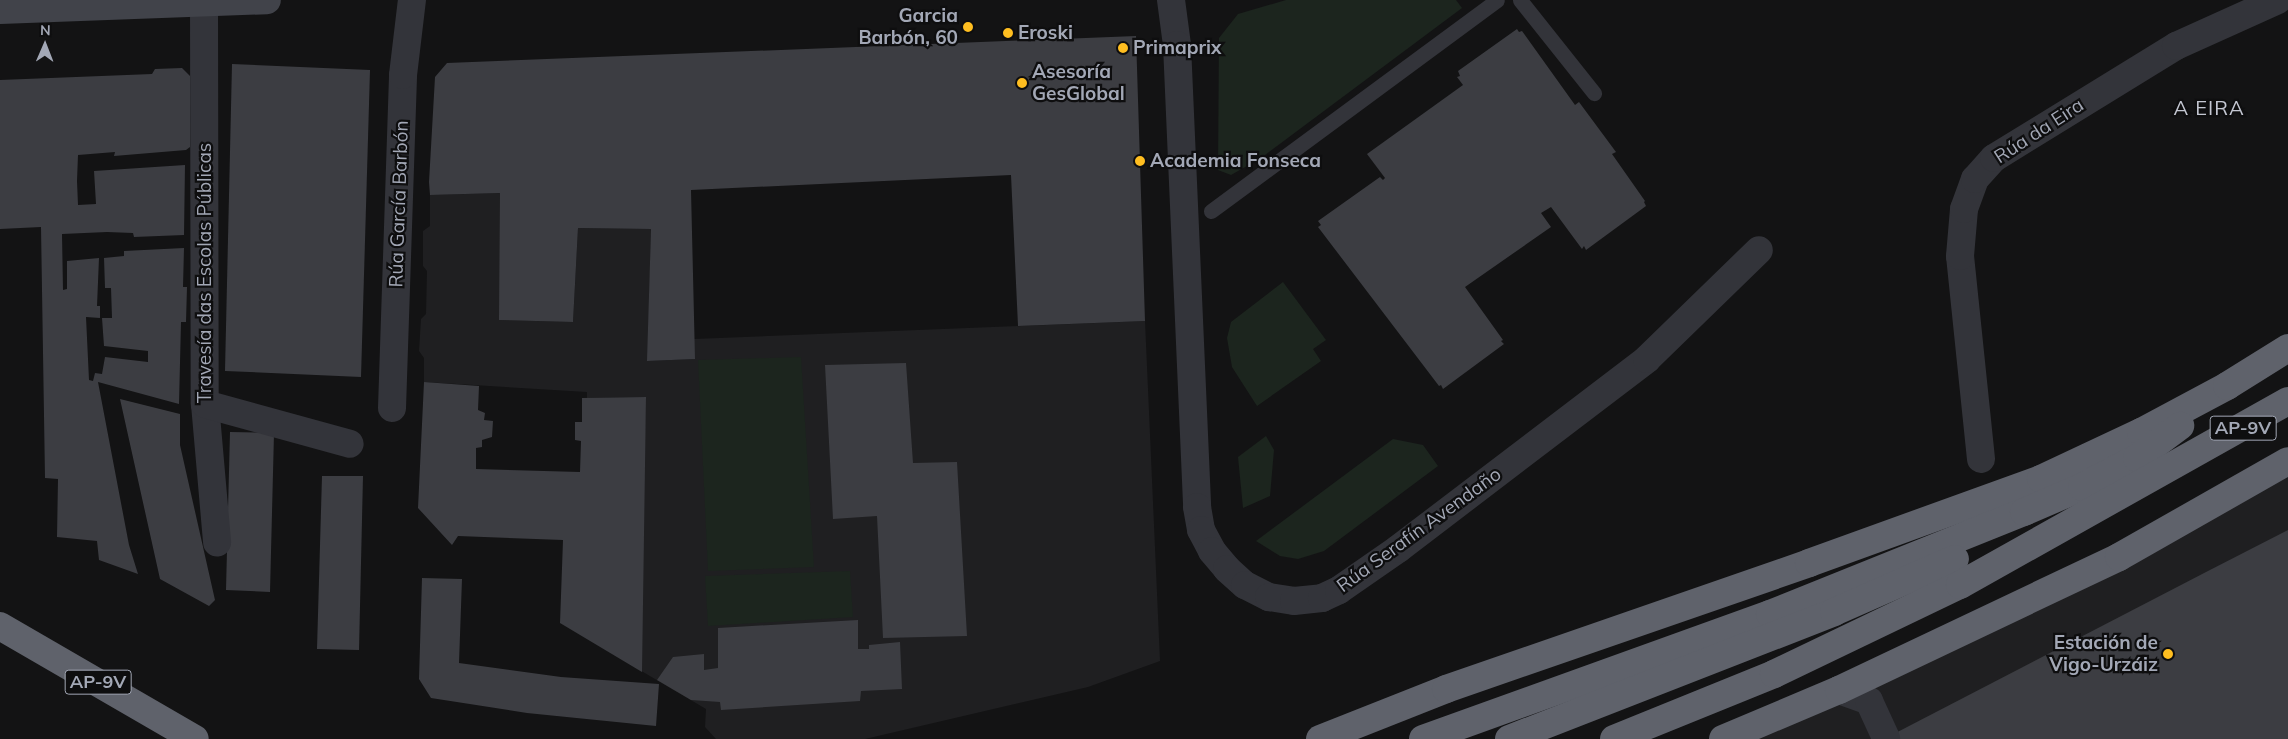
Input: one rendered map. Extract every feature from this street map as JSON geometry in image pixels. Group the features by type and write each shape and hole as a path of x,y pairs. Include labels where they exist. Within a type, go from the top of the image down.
{"highway":[{"name":"AP-9V","path":"2227,386 2288,348"},
{"path":"1320,739 1446,689 1809,563 2041,479 2141,432 2227,386"},
{"path":"1423,739 1770,614 2082,487 2138,458 2164,440 2227,386"},
{"name":"AP-9V","path":"2197,453 2288,401"},
{"path":"1508,739 1834,612 2197,453"},
{"path":"1614,739 1774,674 1960,585 2197,453"},
{"path":"1723,739 1840,690 2119,557 2288,461"},
{"name":"AP-9V","path":"0,626 195,739"},
{"path":"1299,739 1378,716"}],"main road":[{"path":"0,10 267,0"}],"street":[{"name":"Rúa García Barbón","path":"392,408 403,76 412,0"},
{"name":"Rúa Serafín Avendaño","path":"1171,0 1178,64 1197,508 1202,530 1212,551 1227,569 1245,585 1269,597 1294,601 1322,598 1339,590 1391,555 1647,359 1759,250"},
{"name":"Rúa da Eira","path":"1981,459 1960,256 1964,209 1975,179 1994,158 2176,46 2278,0"},
{"name":"Travesía das Escolas Públicas","path":"204,2 205,404 217,542"},
{"path":"205,404 350,444"},
{"path":"1869,701 1886,668"},
{"path":"1840,690 1869,701 1886,738"}],"lane":[{"path":"1211,211 1497,0"},
{"path":"1520,0 1594,93"}],"shaded area":[{"path":"1286,0 1456,0 1462,8 1261,158 1231,175 1218,170 1219,38 1238,14"},
{"path":"500,193 500,320 573,322 578,228 651,229 648,361 694,359 694,339 1145,321 1160,661 1088,687 865,739 716,739 705,727 706,709 638,669 646,397 587,398 587,392 424,382 424,358 419,351 421,319 426,314 427,271 423,266 423,231 430,226 430,195"},
{"path":"1283,282 1326,340 1313,349 1321,361 1257,406 1232,367 1227,338 1231,322"},
{"path":"801,357 814,567 708,571 698,360"},
{"path":"1266,436 1274,450 1270,496 1243,508 1238,457"},
{"path":"1393,439 1423,445 1438,466 1324,551 1298,559 1280,556 1256,541"},
{"path":"2288,463 2288,739 1735,739"},
{"path":"850,571 853,617 708,626 705,576"}],"building":[{"path":"1517,29 1519,32 1522,31 1575,105 1579,102 1616,152 1612,154 1645,201 1646,206 1586,250 1584,246 1582,249 1551,207 1541,213 1551,227 1465,287 1504,344 1443,389 1318,227 1321,225 1318,221 1380,177 1383,180 1385,178 1367,154 1463,85 1457,77 1460,76 1458,71"},
{"path":"1136,36 1145,321 1018,326 1011,175 691,190 695,359 647,361 651,229 578,228 573,322 499,320 500,193 430,195 429,182 435,77 447,63"},
{"path":"232,64 370,70 361,377 225,371"},
{"path":"182,68 190,76 190,147 186,150 114,156 115,152 78,155 77,181 78,205 96,204 94,171 185,165 184,235 134,237 133,233 62,234 63,290 67,289 67,261 99,258 97,306 100,306 100,318 86,317 89,380 93,381 95,373 102,374 105,357 148,362 148,351 104,346 102,318 112,318 111,288 105,288 104,258 124,256 124,251 184,248 183,287 187,287 186,322 181,322 179,404 98,382 129,545 138,574 99,560 97,541 57,537 58,479 45,478 41,227 0,229 0,80 152,74 155,69"},
{"path":"906,363 913,463 957,462 967,636 883,638 877,516 833,519 825,365"},
{"path":"424,382 479,386 478,410 485,413 484,420 493,421 492,437 482,440 482,447 476,448 476,469 580,472 581,441 575,440 575,422 582,422 582,398 646,397 642,672 560,623 563,540 458,536 452,545 418,508"},
{"path":"120,399 180,414 180,445 215,600 209,606 160,579"},
{"path":"230,432 274,433 270,592 226,590"},
{"path":"322,476 363,476 359,650 317,649"},
{"name":"Estación de Vigo-Urzáiz","path":"2288,530 2288,739 1884,739 2208,571"},
{"path":"422,578 462,579 459,663 561,677 659,684 656,726 527,713 431,698 419,679"},
{"path":"858,620 858,649 869,649 869,645 900,642 902,689 861,691 860,701 721,710 720,702 691,700 657,680 673,657 704,654 704,670 718,668 718,628"}],"place":[{"name":"Garcia Barbón, 60","path":"968,27"},
{"name":"Eroski","path":"1008,33"},
{"name":"Primaprix","path":"1123,48"},
{"name":"Asesoría GesGlobal","path":"1022,83"},
{"name":"Academia Fonseca","path":"1140,161"},
{"name":"Estación de Vigo-Urzáiz","path":"2168,654"}],"district":[{"name":"A EIRA","path":"2209,107"}]}
